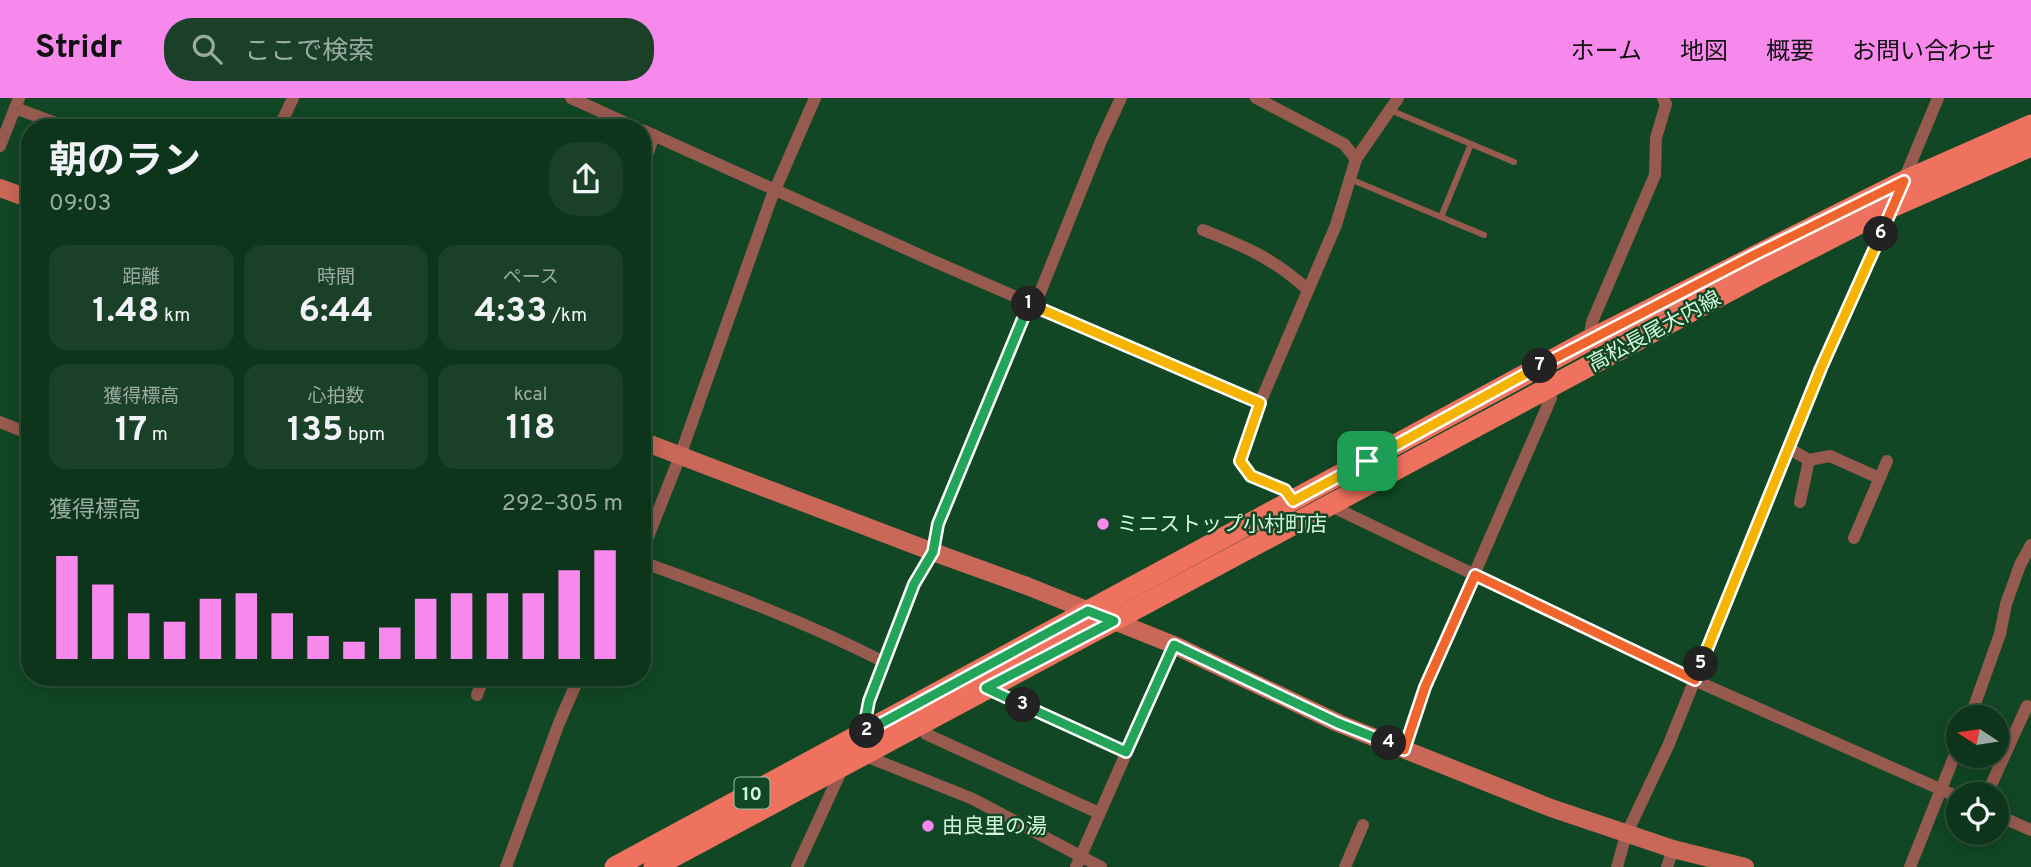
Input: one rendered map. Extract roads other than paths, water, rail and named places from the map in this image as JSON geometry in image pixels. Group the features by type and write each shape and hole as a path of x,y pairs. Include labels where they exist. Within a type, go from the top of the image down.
{"main road":[{"name":"高松長尾大内線","path":"654,867 1114,621 1589,340 1904,181 2031,125"},
{"name":"高松長尾大内線","path":"615,867 1088,611 1298,510 1329,505 1759,275 1892,207 2031,146"}],"street":[{"path":"283,119 293,98"},
{"path":"571,98 611,119"},
{"path":"651,529 776,190 815,98"},
{"path":"863,733 869,701 914,584 933,552 938,524 1121,98"},
{"path":"1256,98 1344,144 1356,159"},
{"path":"1298,510 1285,490 1251,476 1240,461 1260,403 1336,225 1356,159 1398,98"},
{"path":"1589,340 1592,322 1655,175 1656,138 1666,104 1663,98"},
{"path":"1617,867 1626,835 1668,746 1821,368 1938,98"},
{"path":"0,146 17,103 50,119"},
{"path":"651,134 1260,403"},
{"path":"0,188 21,196"},
{"path":"1203,230 1257,252 1285,269 1308,290"},
{"path":"1404,750 1425,687 1551,398 1548,388"},
{"path":"0,422 21,430"},
{"path":"651,445 1027,586 1174,645 1338,723 1404,750 1626,835 1745,867"},
{"path":"1788,448 1810,460 1830,456 1879,478"},
{"path":"1800,502 1810,460"},
{"path":"1854,538 1887,461"},
{"path":"1329,505 1695,680 1946,792"},
{"path":"1975,705 2000,634 2015,578 2031,545"},
{"path":"651,565 732,594 838,638 884,662"},
{"path":"1078,861 1174,645"},
{"path":"477,695 480,686"},
{"path":"506,867 575,686"},
{"path":"986,688 1126,752"},
{"path":"1992,782 2027,706"},
{"path":"926,734 1099,813"},
{"path":"863,755 973,799 1078,861 1101,867"},
{"path":"797,867 842,767"},
{"path":"1910,867 1950,768"},
{"path":"2009,820 2028,829 2031,815"},
{"path":"1345,867 1363,825"},
{"path":"1667,867 1673,849"}],"lane":[{"path":"1390,110 1514,162"},
{"path":"1441,217 1472,144"},
{"path":"1350,179 1483,235"}],"place":[{"name":"ミニストップ小村町店","path":"1103,524"},
{"name":"由良里の湯","path":"928,826"}]}
